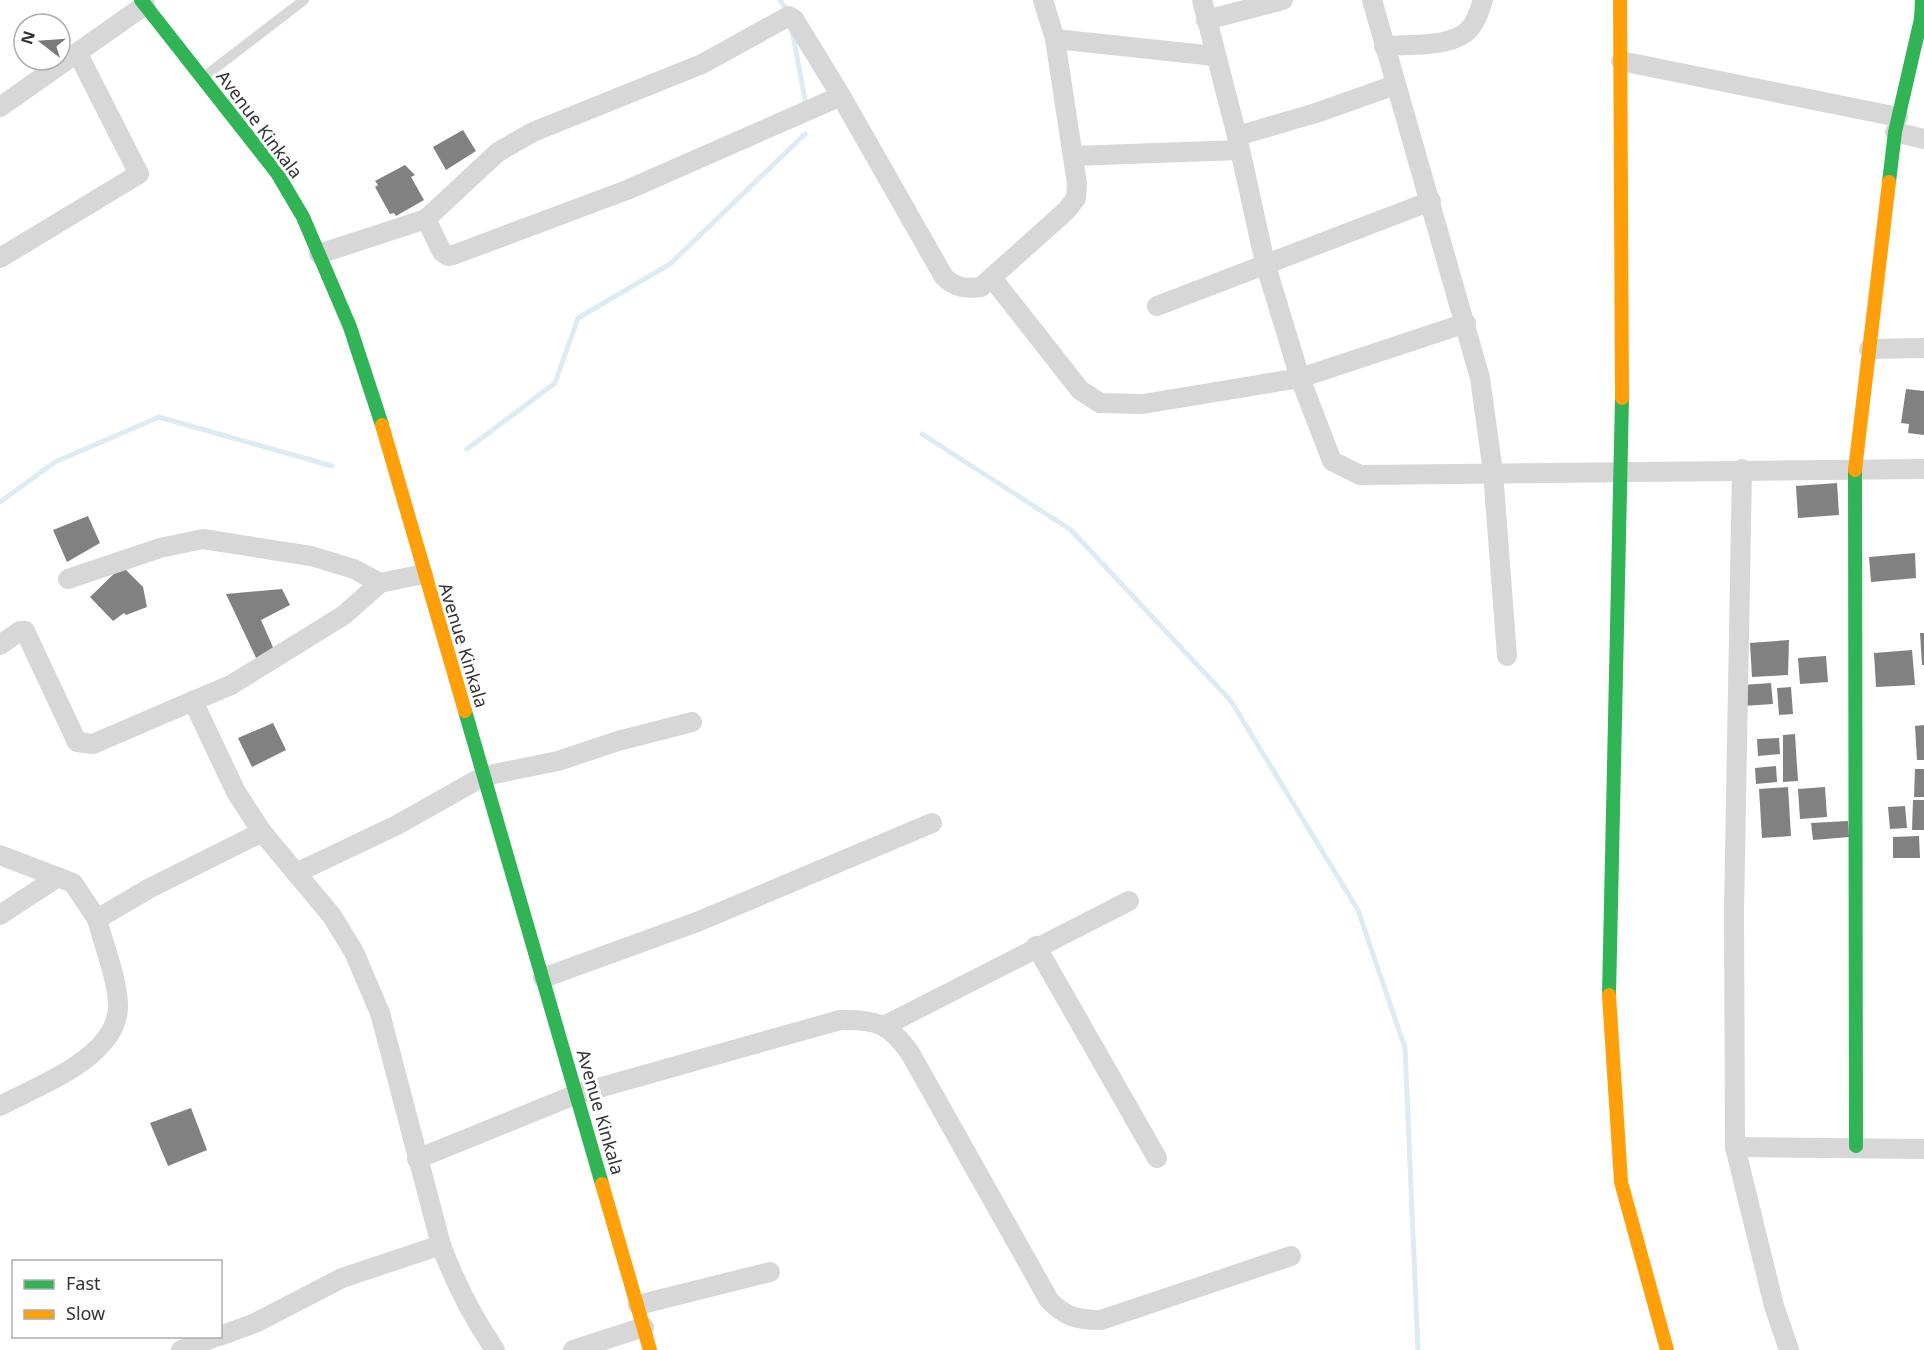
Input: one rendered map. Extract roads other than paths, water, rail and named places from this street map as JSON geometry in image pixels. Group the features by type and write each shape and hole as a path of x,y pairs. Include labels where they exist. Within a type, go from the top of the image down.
{"street":[{"path":"319,254 426,219 498,152 533,132 702,64 789,16 794,19 841,96 944,277 954,286 967,289 981,287 1067,210 1076,198 1073,156 1055,39 1043,0"},
{"path":"1202,0 1265,263 1300,378 1332,461 1360,475 1622,470 1924,469"},
{"path":"1206,20 1283,0"},
{"path":"1372,0 1480,378 1493,472 1506,656"},
{"path":"1384,46 1444,41 1458,37 1471,27 1483,0"},
{"path":"1620,0 1622,470 1609,990 1621,1182 1667,1350"},
{"path":"1856,1146 1855,468 1897,125 1923,20 1922,0"},
{"name":"Avenue Kinkala","path":"143,2 277,173 303,217 364,367 650,1350"},
{"path":"0,107 78,54 143,2"},
{"path":"1055,39 1215,56"},
{"path":"0,258 139,174 78,54"},
{"path":"1621,61 1897,125 1924,139"},
{"path":"1073,156 1238,143 1395,85"},
{"path":"426,219 442,252 448,256 456,254 627,190 841,96"},
{"path":"1157,306 1431,201"},
{"path":"992,278 1080,390 1100,403 1143,404 1300,378 1466,323"},
{"path":"1869,349 1924,348"},
{"path":"1742,469 1734,911 1735,1147 1774,1306 1789,1350"},
{"path":"68,579 160,548 203,539 311,556 354,569 380,583"},
{"path":"0,645 20,631 25,631 77,742 93,744 231,686 344,615 380,583 423,574"},
{"path":"193,701 236,792 262,832 332,916 354,952 380,1013 441,1245 454,1281 473,1318 495,1350"},
{"path":"296,873 397,825 484,776 558,761 618,741 692,722"},
{"path":"543,978 697,922 932,823"},
{"path":"97,919 150,888 262,832"},
{"path":"0,855 73,883 80,890 97,919 114,978 118,1005 115,1025 104,1043 92,1056 0,1106"},
{"path":"0,915 58,877"},
{"path":"884,1026 1036,946 1129,901"},
{"path":"1036,946 1157,1158"},
{"path":"417,1160 577,1094 840,1020 867,1020 884,1026 898,1036 910,1053 1049,1300 1072,1319 1101,1320 1291,1256"},
{"path":"1735,1147 1856,1146 1924,1149"},
{"path":"222,1335 255,1323 342,1278 441,1245"},
{"path":"638,1305 770,1272"},
{"path":"573,1350 644,1327"},
{"path":"181,1350 214,1338"}],"lane":[{"path":"203,78 304,0"}],"waterway":[{"path":"780,0 787,11"},
{"path":"792,30 806,105"},
{"path":"467,449 555,383 578,318 670,264 805,134"},
{"path":"0,502 55,462 159,417 332,466"},
{"path":"922,434 1071,530 1231,701 1358,910 1405,1048 1418,1350"}]}
